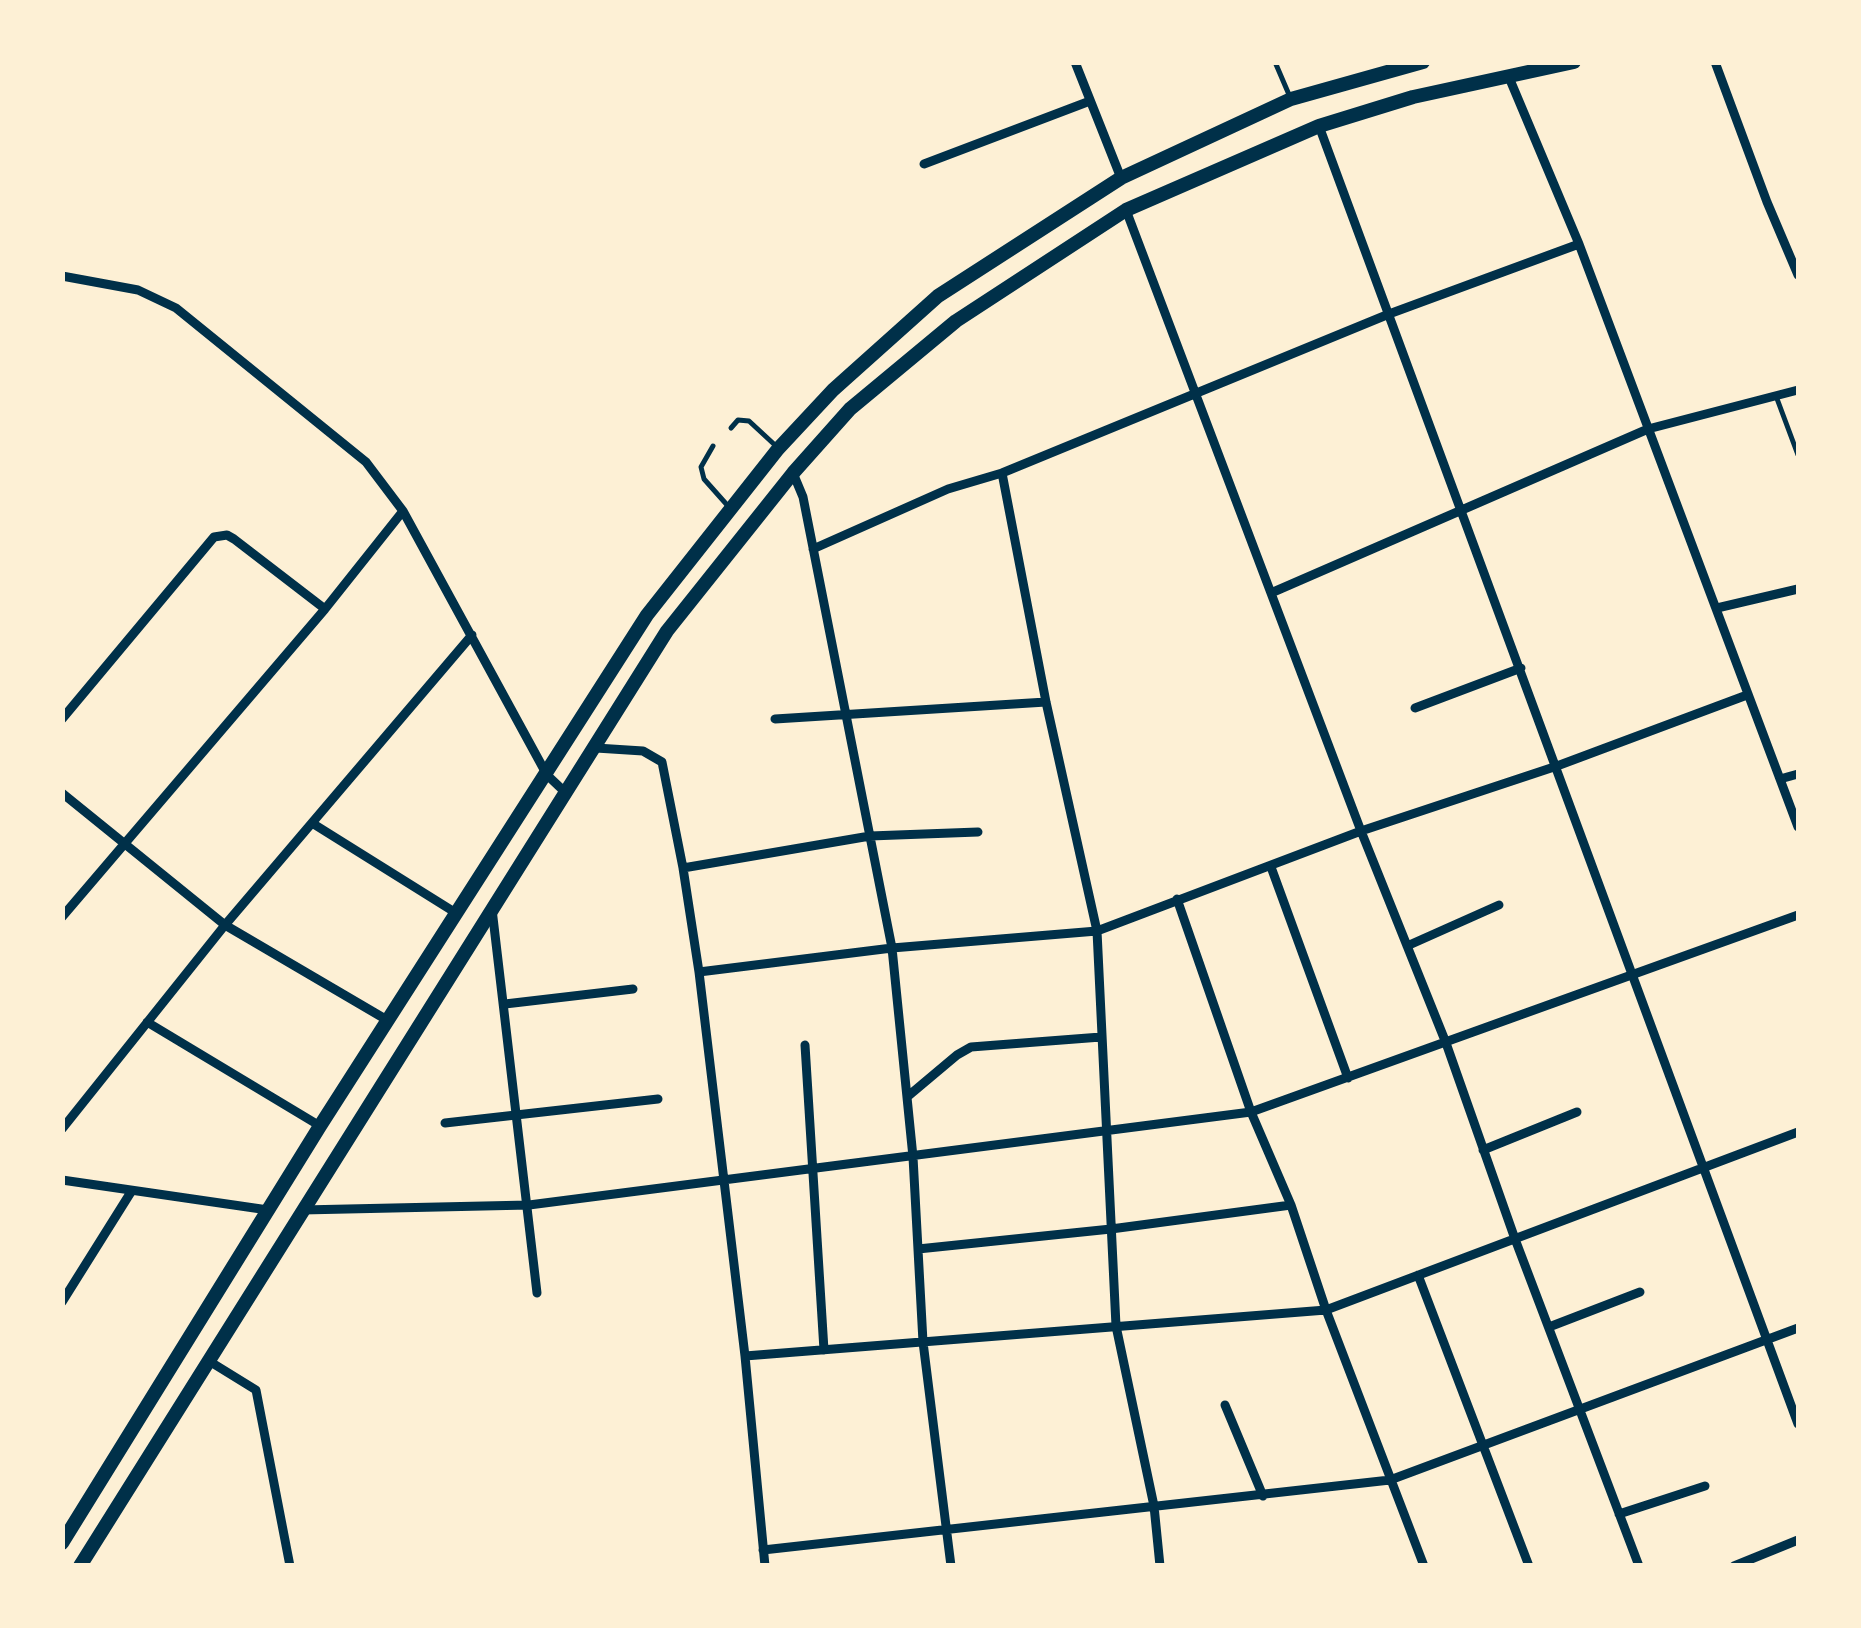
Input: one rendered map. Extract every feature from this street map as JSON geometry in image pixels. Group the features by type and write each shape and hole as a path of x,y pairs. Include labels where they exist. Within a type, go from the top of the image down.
{"main road":[{"path":"62,1543 320,1126 647,615 778,448 832,390 938,296 1121,178 1291,100 1422,62"},
{"path":"80,1566 666,632 850,408 956,321 1126,210 1319,126 1413,97 1574,62"}],"street":[{"path":"1074,62 1121,178"},
{"path":"1714,62 1798,275"},
{"path":"1508,75 1579,244 1798,827"},
{"path":"924,164 1090,100"},
{"path":"1319,126 1798,1424"},
{"path":"1126,210 1361,831 1446,1043 1515,1239 1639,1566"},
{"path":"813,549 948,490 1002,474 1389,314 1579,244"},
{"path":"62,276 138,290 176,308 366,462 403,512 547,774 566,793"},
{"path":"1271,593 1648,429 1798,390"},
{"path":"794,472 803,497 892,948 913,1156 922,1342 951,1566"},
{"path":"1002,474 1096,931 1116,1326 1154,1506 1160,1566"},
{"path":"62,916 403,512"},
{"path":"62,719 208,542 221,535 234,539 325,609"},
{"path":"1717,608 1798,589"},
{"path":"62,1129 225,925 472,635"},
{"path":"1414,708 1520,668"},
{"path":"699,972 892,948 1096,931 1361,831 1557,766 1747,695"},
{"path":"775,719 1046,702"},
{"path":"596,748 643,750 662,762 699,972 745,1356 765,1566"},
{"path":"1780,778 1798,774"},
{"path":"62,793 225,925 387,1020"},
{"path":"312,823 456,913"},
{"path":"683,868 870,836 978,832"},
{"path":"1271,867 1348,1078"},
{"path":"1177,899 1251,1112 1291,1205 1326,1310 1424,1566"},
{"path":"1407,946 1499,905"},
{"path":"492,906 537,1293"},
{"path":"302,1210 529,1205 1251,1112 1798,915"},
{"path":"506,1004 633,989"},
{"path":"147,1022 320,1126"},
{"path":"907,1097 971,1047 1101,1037"},
{"path":"805,1045 824,1350"},
{"path":"445,1123 658,1100"},
{"path":"1484,1150 1578,1112"},
{"path":"745,1356 1326,1310 1798,1132"},
{"path":"62,1180 268,1210"},
{"path":"62,1302 131,1192"},
{"path":"918,1249 1291,1205"},
{"path":"1418,1275 1529,1566"},
{"path":"1548,1327 1640,1292"},
{"path":"763,1550 1390,1480 1798,1328"},
{"path":"209,1360 256,1390 290,1566"},
{"path":"1225,1405 1263,1496"},
{"path":"1619,1514 1705,1486"},
{"path":"1734,1566 1798,1540"},
{"path":"1767,1552 1771,1566"}],"lane":[{"path":"1275,62 1291,100"},
{"path":"1776,396 1798,455"},
{"path":"730,428 738,420 749,421 778,448"},
{"path":"713,446 701,467 704,479 730,508"}]}
